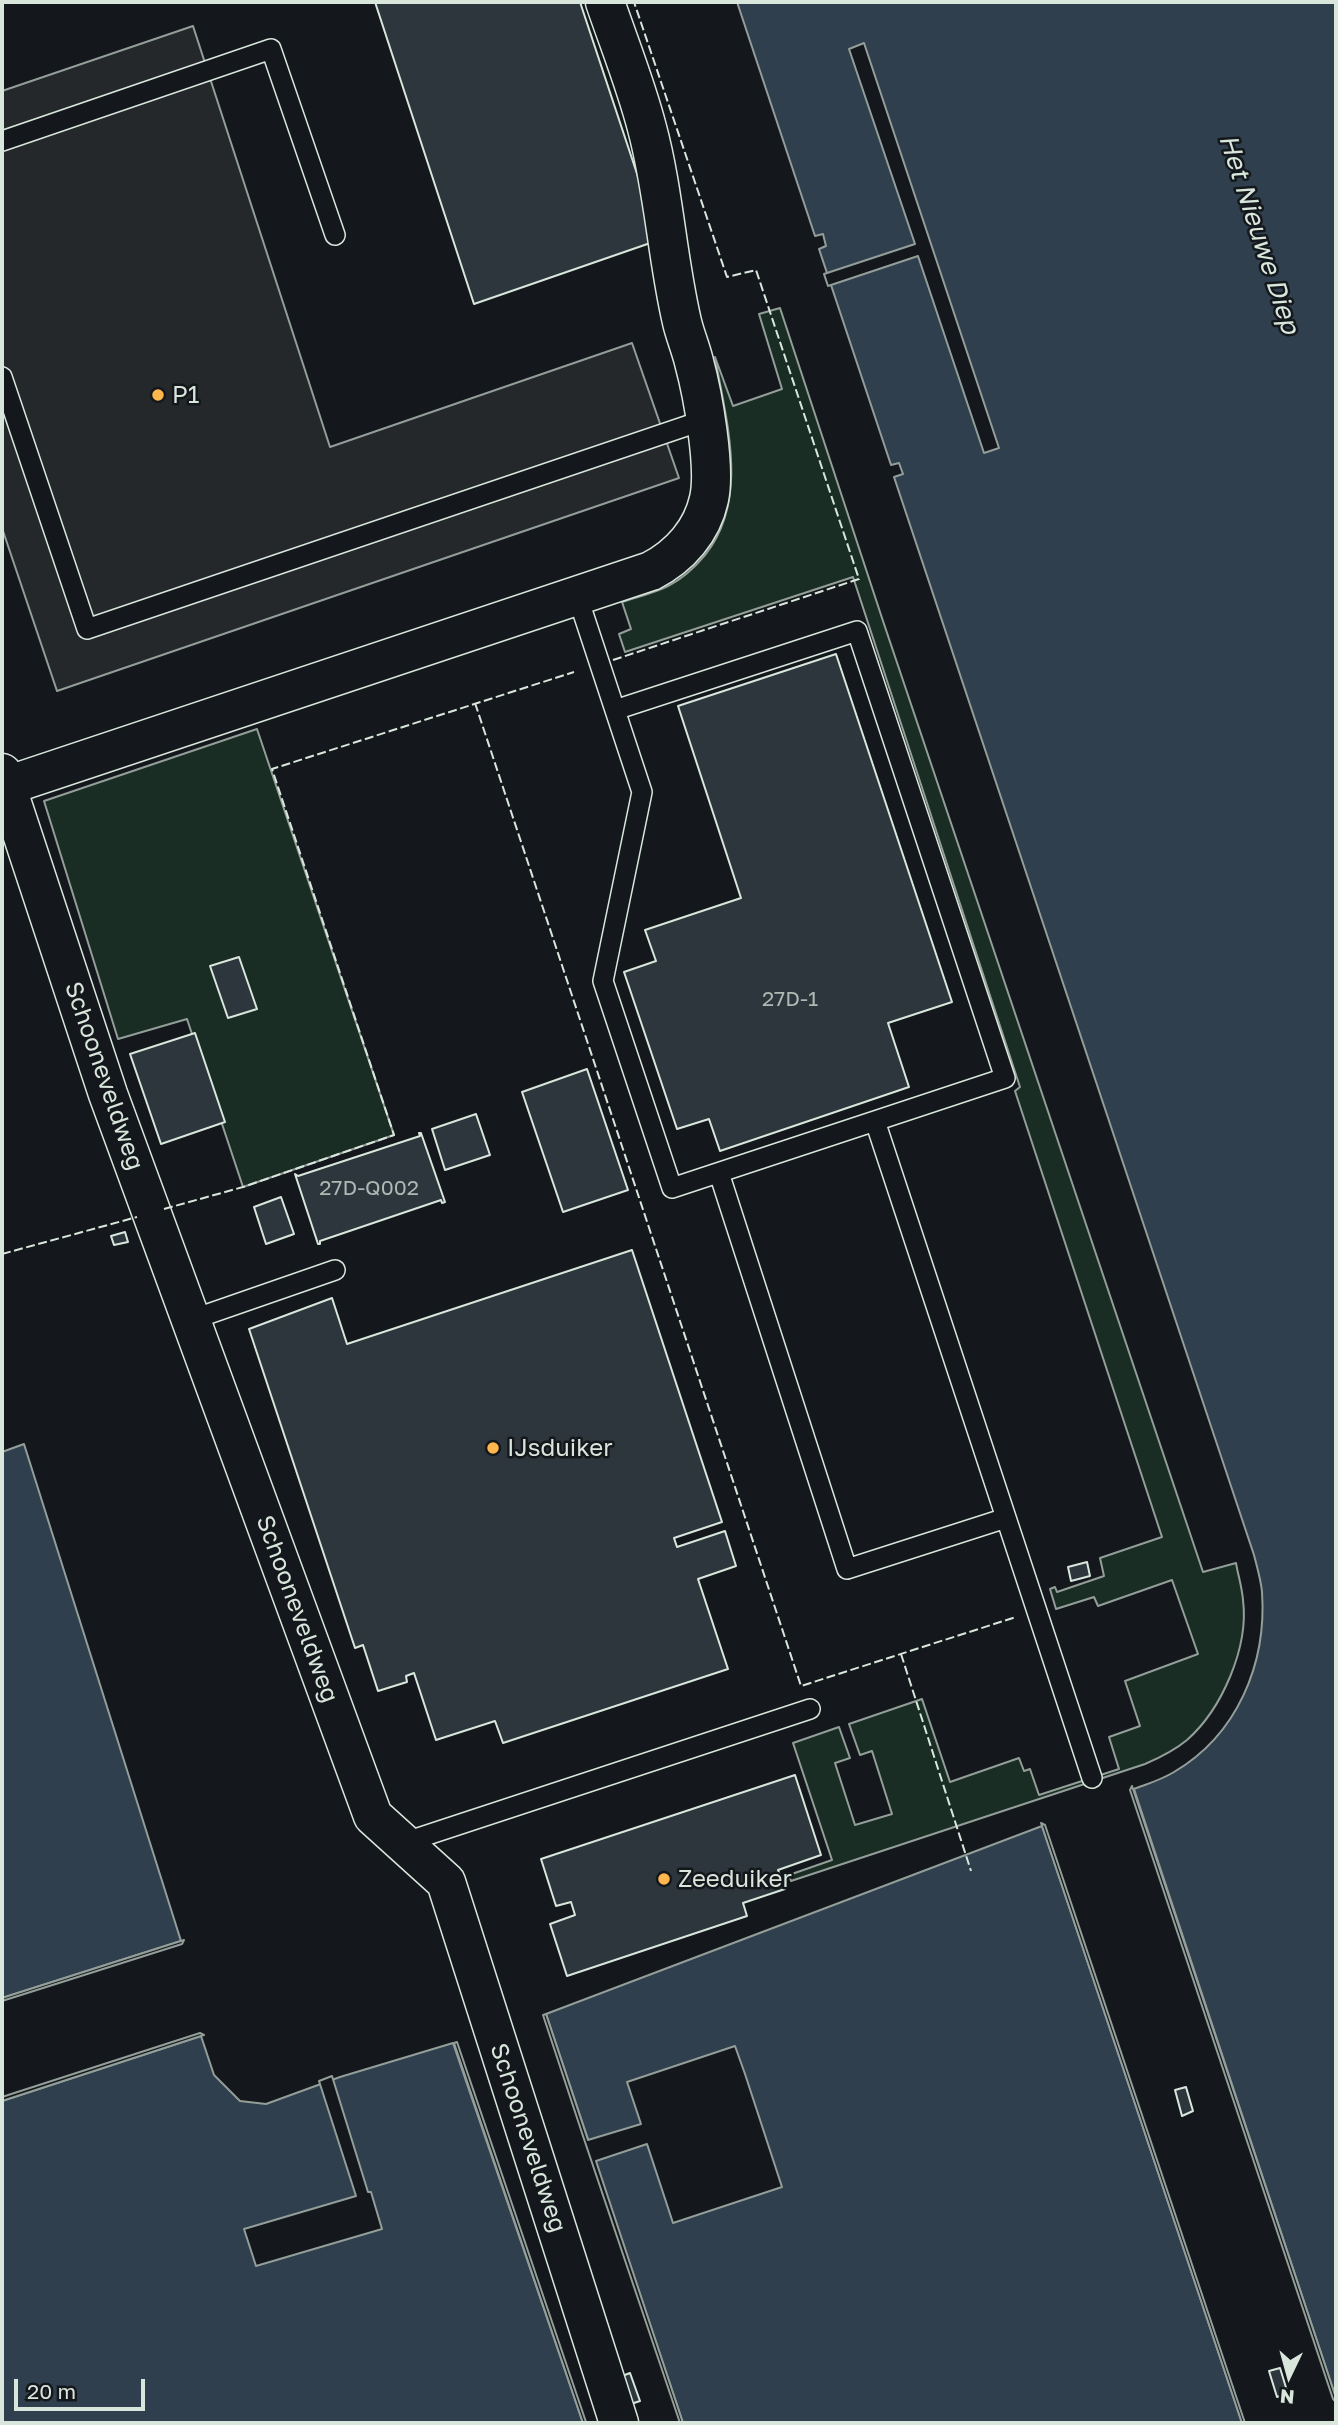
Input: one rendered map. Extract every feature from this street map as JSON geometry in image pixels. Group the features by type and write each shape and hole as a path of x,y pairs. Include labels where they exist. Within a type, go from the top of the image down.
{"street":[{"path":"4,780 651,571 666,564 694,535 702,523 710,496 711,466 695,363 682,322 648,128 605,2"},
{"name":"Schooneveldweg","path":"4,780 108,1094 373,1816 446,1882 618,2423"}],"lane":[{"path":"2,141 271,49 335,235"},
{"path":"2,377 87,629 704,421"},
{"path":"577,595 642,792 603,981 672,1188 1005,1078 857,631 615,710"},
{"path":"875,1121 1091,1778"},
{"path":"719,1172 847,1569 1006,1518"},
{"path":"191,1320 335,1270"},
{"path":"403,1843 810,1709"}],"green space":[{"path":"780,308 1203,1572 1236,1563 1244,1618 1237,1657 1222,1694 1200,1727 1172,1750 1145,1764 791,1881 789,1875 832,1860 793,1743 839,1727 850,1758 835,1763 855,1825 892,1814 872,1751 860,1755 849,1724 922,1699 950,1782 1019,1758 1024,1771 1030,1769 1039,1795 1119,1769 1109,1737 1140,1726 1125,1681 1198,1654 1172,1580 1098,1606 1094,1597 1056,1609 1050,1589 1055,1587 1057,1592 1104,1576 1100,1558 1162,1537 1015,1091 1020,1087 853,577 625,652 619,634 631,629 622,602 657,591 678,580 705,555 719,533 731,485 731,459 715,357 733,406 782,389 759,314"},
{"path":"257,729 394,1135 243,1187 187,1019 118,1039 44,801"}],"shaded area":[{"name":"P1","path":"193,26 330,447 632,343 679,478 57,691 2,528 2,91"}],"water":[{"name":"Het Nieuwe Diep","path":"737,2 1336,2 1336,2398 1134,1789 1169,1775 1196,1757 1231,1718 1244,1695 1253,1671 1262,1619 1262,1592 1258,1569 894,477 903,474 899,463 891,465 819,249 826,246 823,234 815,236"},
{"path":"24,1444 181,1941 2,1998 2,1452"},
{"path":"1042,1826 1242,2423 683,2423 546,2014"},
{"path":"201,2036 214,2075 240,2101 266,2104 340,2077 453,2043 583,2423 2,2423 2,2101"}],"pier":[{"path":"864,43 999,448 984,453 918,256 828,286 824,274 915,244 849,49"},
{"path":"1132,1786 1336,2398 1336,2402 1130,1790"},
{"path":"1041,1823 1045,1825 1245,2423 1242,2423"},
{"path":"184,1940 182,1944 2,2001 2,1998"},
{"path":"546,2014 588,2140 641,2124 627,2082 735,2046 745,2074 782,2187 673,2223 647,2144 596,2161 683,2423 680,2423 585,2142 543,2015"},
{"path":"200,2033 204,2035 2,2101 2,2097"},
{"path":"457,2042 587,2423 583,2423 454,2043"},
{"path":"332,2076 382,2229 256,2266 244,2229 356,2196 319,2081"}],"building":[{"path":"375,2 580,2 659,240 474,304"},
{"path":"836,654 952,1002 888,1023 909,1087 720,1151 709,1119 677,1129 624,972 656,961 645,930 741,898 678,706"},
{"path":"239,957 257,1009 228,1018 210,966"},
{"path":"195,1033 225,1122 161,1144 130,1054"},
{"path":"587,1069 628,1190 563,1212 522,1092"},
{"path":"476,1114 490,1155 445,1170 432,1129"},
{"path":"419,1133 445,1202 442,1203 441,1200 320,1241 318,1244 295,1174 298,1176 420,1136"},
{"path":"281,1197 294,1234 266,1244 254,1207"},
{"path":"125,1232 128,1242 114,1245 111,1236"},
{"name":"IJsduiker","path":"632,1250 722,1522 674,1538 677,1547 725,1531 736,1566 698,1579 728,1669 503,1743 495,1721 436,1740 414,1673 406,1676 407,1682 378,1691 363,1645 355,1648 249,1329 332,1298 347,1344"},
{"path":"1087,1562 1090,1576 1071,1581 1068,1567"},
{"name":"Zeeduiker","path":"795,1775 821,1855 778,1870 785,1889 743,1903 747,1916 567,1976 550,1924 575,1915 571,1902 556,1906 541,1859"},
{"path":"1186,2087 1193,2111 1182,2116 1175,2090"},
{"path":"1280,2368 1288,2394 1277,2397 1269,2371"},
{"path":"630,2373 640,2401 622,2407 612,2380"}],"fence":[{"path":"613,660 859,579 756,270 727,277 634,2"},
{"path":"164,1209 243,1187 394,1135 272,769 574,672"},
{"path":"475,703 801,1686 1016,1617"},
{"path":"2,1254 137,1217"},
{"path":"901,1654 971,1871"}],"place":[{"name":"P1","path":"158,395"},
{"name":"IJsduiker","path":"493,1448"},
{"name":"Zeeduiker","path":"664,1879"}]}
